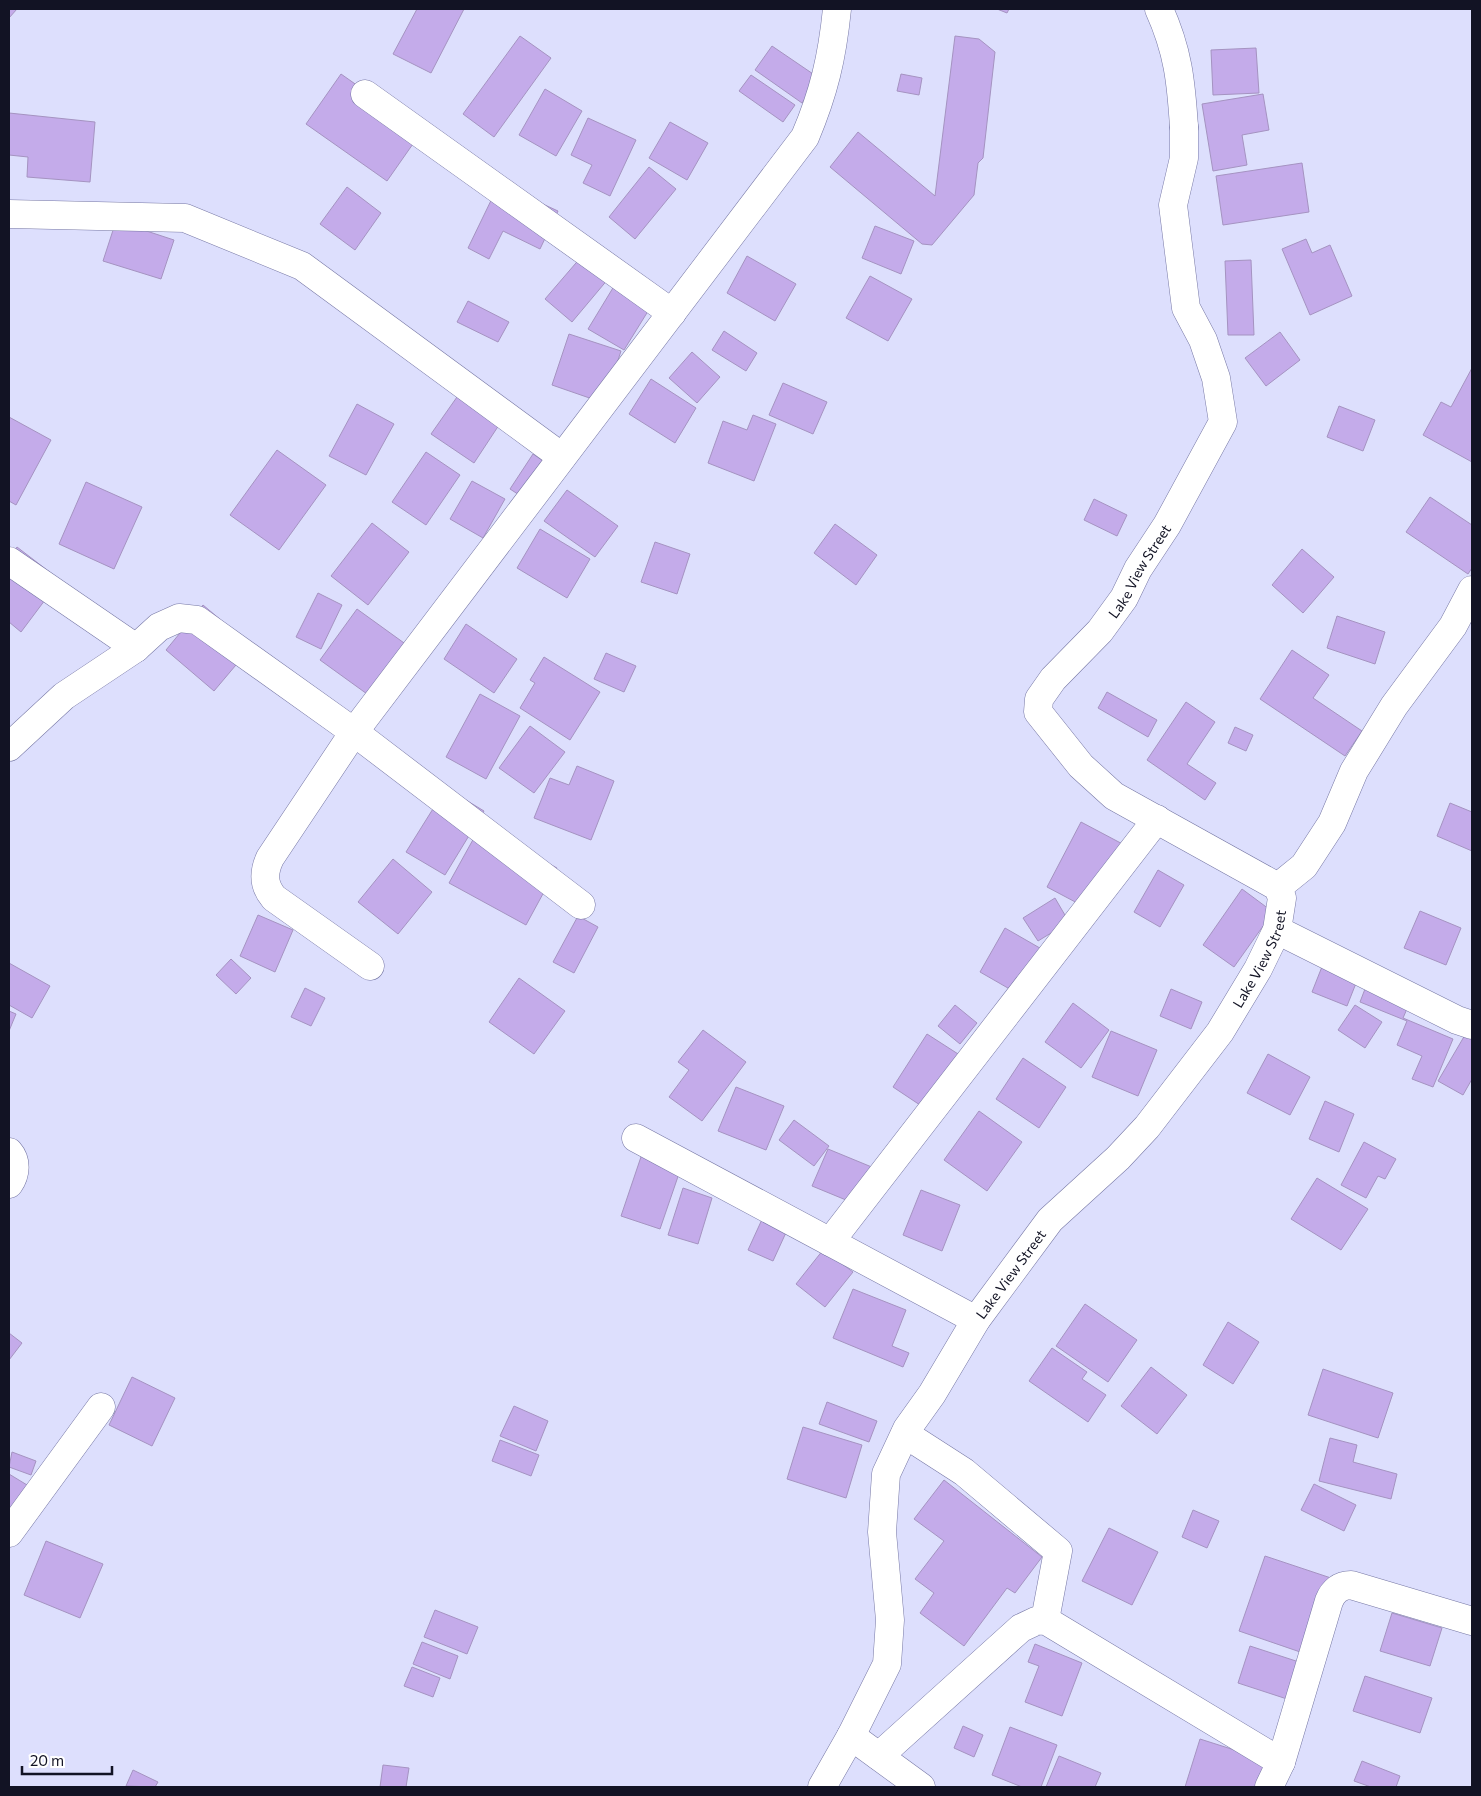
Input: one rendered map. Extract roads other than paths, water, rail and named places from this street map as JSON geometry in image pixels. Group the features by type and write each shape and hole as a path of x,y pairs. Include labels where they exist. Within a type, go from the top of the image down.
{"street":[{"path":"370,966 274,898 268,890 264,876 270,858 354,732 805,137 822,97 833,54 837,9"},
{"name":"Lake View Street","path":"822,1787 851,1736 887,1664 890,1620 882,1532 886,1474 905,1434 976,1320 1050,1220 1118,1158 1147,1128 1220,1032 1258,969 1277,930 1282,898 1278,887 1114,796 1081,766 1038,712 1039,699 1053,678 1100,631 1124,598 1138,569 1167,525 1223,422 1216,378 1202,340 1186,308 1173,205 1184,158 1181,81 1172,39 1159,9"},
{"path":"365,94 672,313"},
{"path":"9,214 185,218 302,266 562,457"},
{"path":"9,561 136,648"},
{"path":"1278,887 1304,866 1332,823 1354,771 1394,706 1453,626 1472,590"},
{"path":"9,747 64,696 136,648 159,626 178,618 197,620 354,732 581,905"},
{"path":"830,1242 1157,820"},
{"path":"1277,930 1457,1020 1472,1025"},
{"path":"636,1138 976,1320"},
{"path":"9,1152 12,1156 15,1170 9,1184"},
{"path":"9,1533 101,1406"},
{"path":"905,1434 964,1472 1058,1551 1045,1620"},
{"path":"1269,1787 1281,1762 1331,1594 1342,1586 1351,1585 1472,1621"},
{"path":"879,1756 1021,1628 1036,1621 1045,1620 1281,1762"},
{"path":"851,1736 921,1787"}]}
